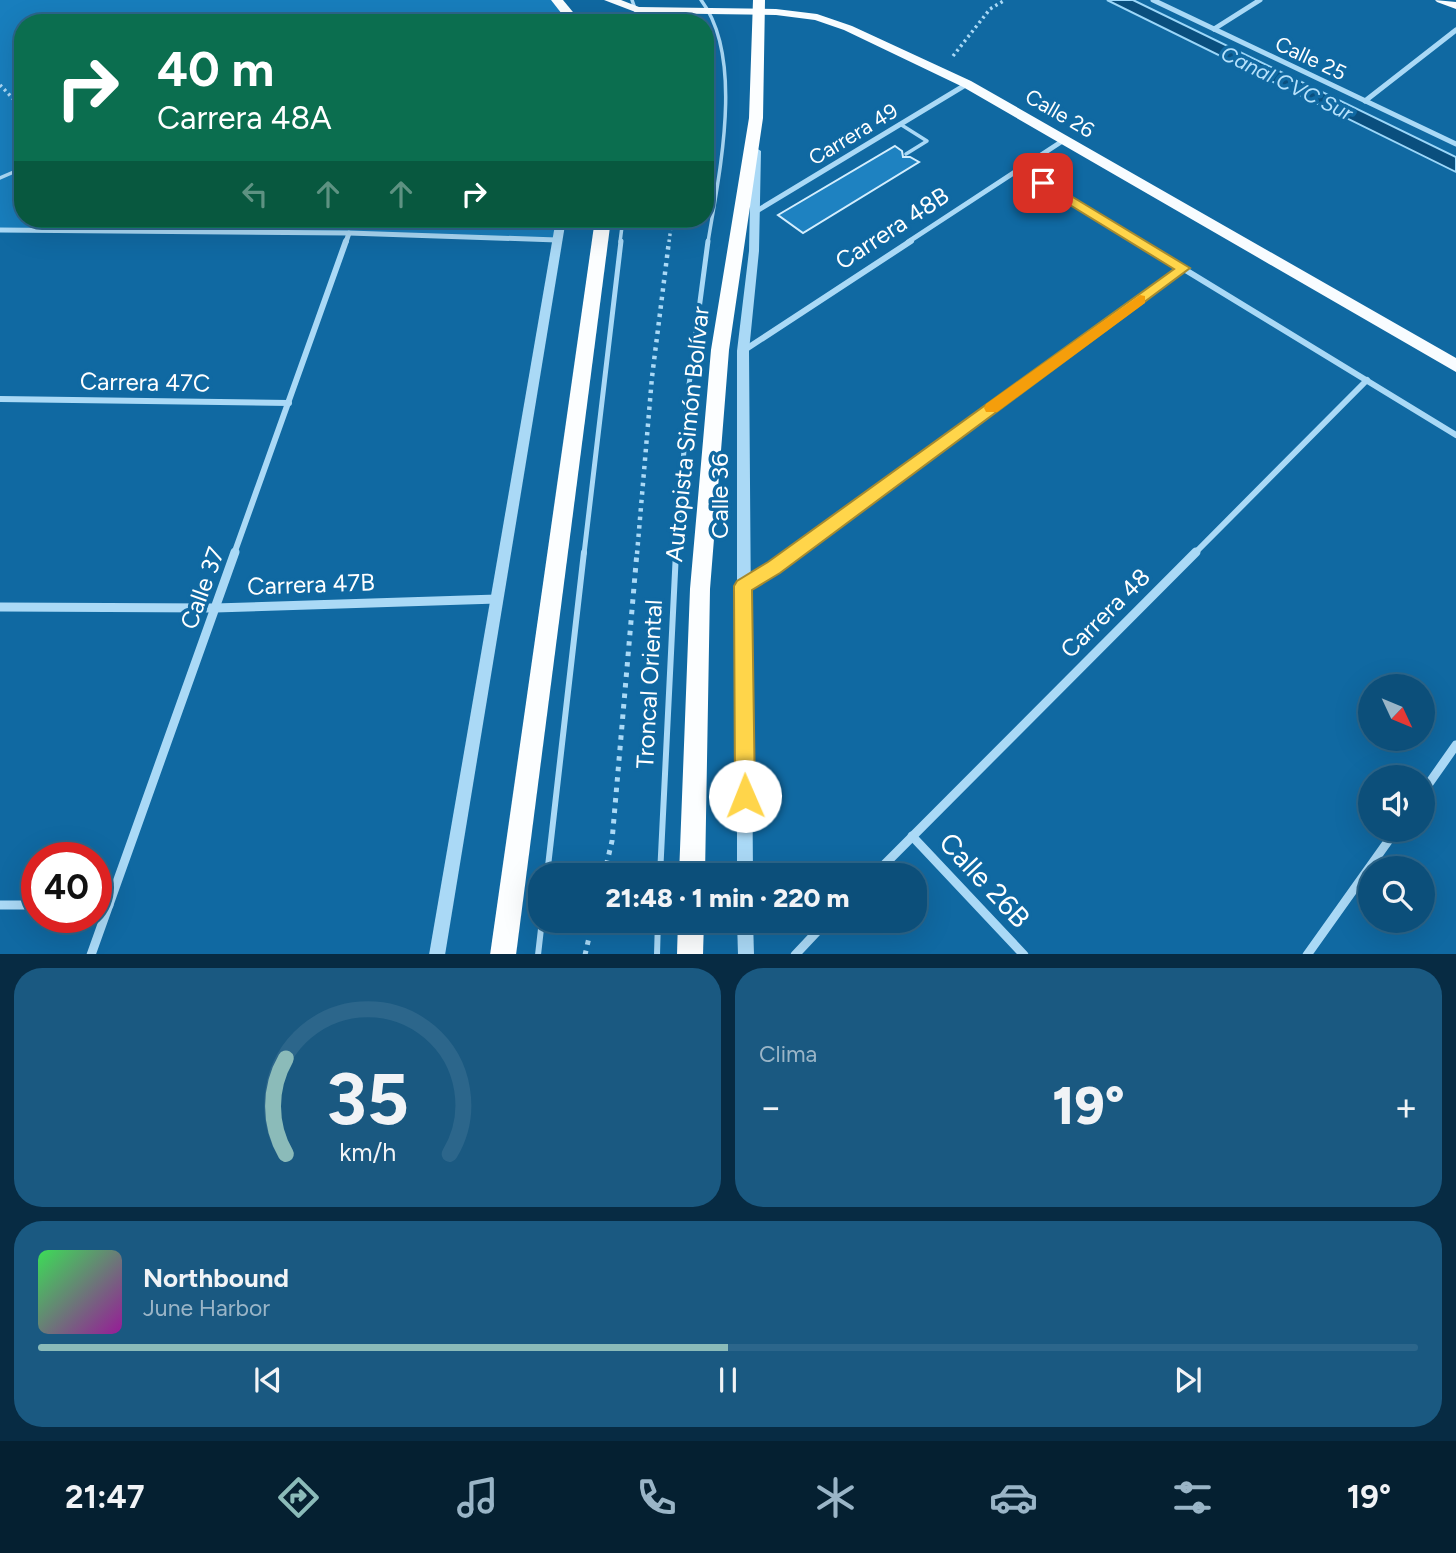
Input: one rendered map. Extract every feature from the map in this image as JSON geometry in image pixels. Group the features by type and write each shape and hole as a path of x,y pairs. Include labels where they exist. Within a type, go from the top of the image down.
{"highway":[{"path":"557,0 569,14"},
{"name":"Autopista Simón Bolívar","path":"692,863 700,589 717,376 756,118 759,6"},
{"path":"503,954 602,228"},
{"path":"690,954 691,933"}],"main road":[{"name":"Calle 26","path":"610,0 713,13 759,6 817,17 848,28 967,84 1456,366"},
{"path":"713,13 741,0"},
{"path":"1441,0 1456,6"}],"street":[{"name":"Calle 25","path":"1153,0 1456,144"},
{"path":"1214,29 1260,0"},
{"path":"1365,101 1456,30"},
{"name":"Carrera 49","path":"755,212 967,84"},
{"name":"Calle 36","path":"745,863 743,351 752,274 756,118"},
{"name":"Carrera 48B","path":"743,351 1064,139"},
{"path":"1020,168 1456,435"},
{"path":"437,954 559,228"},
{"path":"0,230 349,233 557,240"},
{"name":"Calle 37","path":"112,897 349,233"},
{"path":"743,586 774,567 1183,268"},
{"name":"Carrera 48","path":"886,863 1367,380"},
{"name":"Carrera 47C","path":"0,399 289,403"},
{"name":"Carrera 47B","path":"0,607 215,608 497,599"},
{"path":"1435,775 1456,745"},
{"name":"Calle 26B","path":"912,836 1024,954"},
{"path":"1307,954 1387,842"},
{"path":"0,905 21,905"},
{"name":"Calle 37","path":"91,954 99,933"},
{"path":"746,933 746,954"},
{"path":"794,954 815,933"}],"lane":[{"path":"701,0 713,13"},
{"name":"Troncal Oriental","path":"714,15 724,76 724,133 714,200"},
{"path":"900,124 927,141 906,154"},
{"path":"548,863 622,228"},
{"name":"Troncal Oriental","path":"661,863 673,590 697,315 710,228"},
{"path":"538,954 540,933"},
{"path":"657,954 658,933"}],"path":[{"path":"942,71 990,9 1005,0"},
{"path":"0,85 14,100"},
{"path":"607,863 612,841 652,377 671,228"},
{"path":"585,954 590,933"}],"shaded area":[{"path":"0,0 557,0 569,14 14,14 14,228 559,228 557,240 349,233 0,230"}],"water":[{"name":"Canal CVC Sur","path":"1107,0 1133,0 1456,157 1456,172"}],"building":[{"path":"895,146 902,151 903,157 919,162 803,233 778,215"}],"slow traffic":[{"path":"992,408 1140,300"}],"route":[{"path":"745,796 743,586 774,567 1183,268 1043,183"}]}
